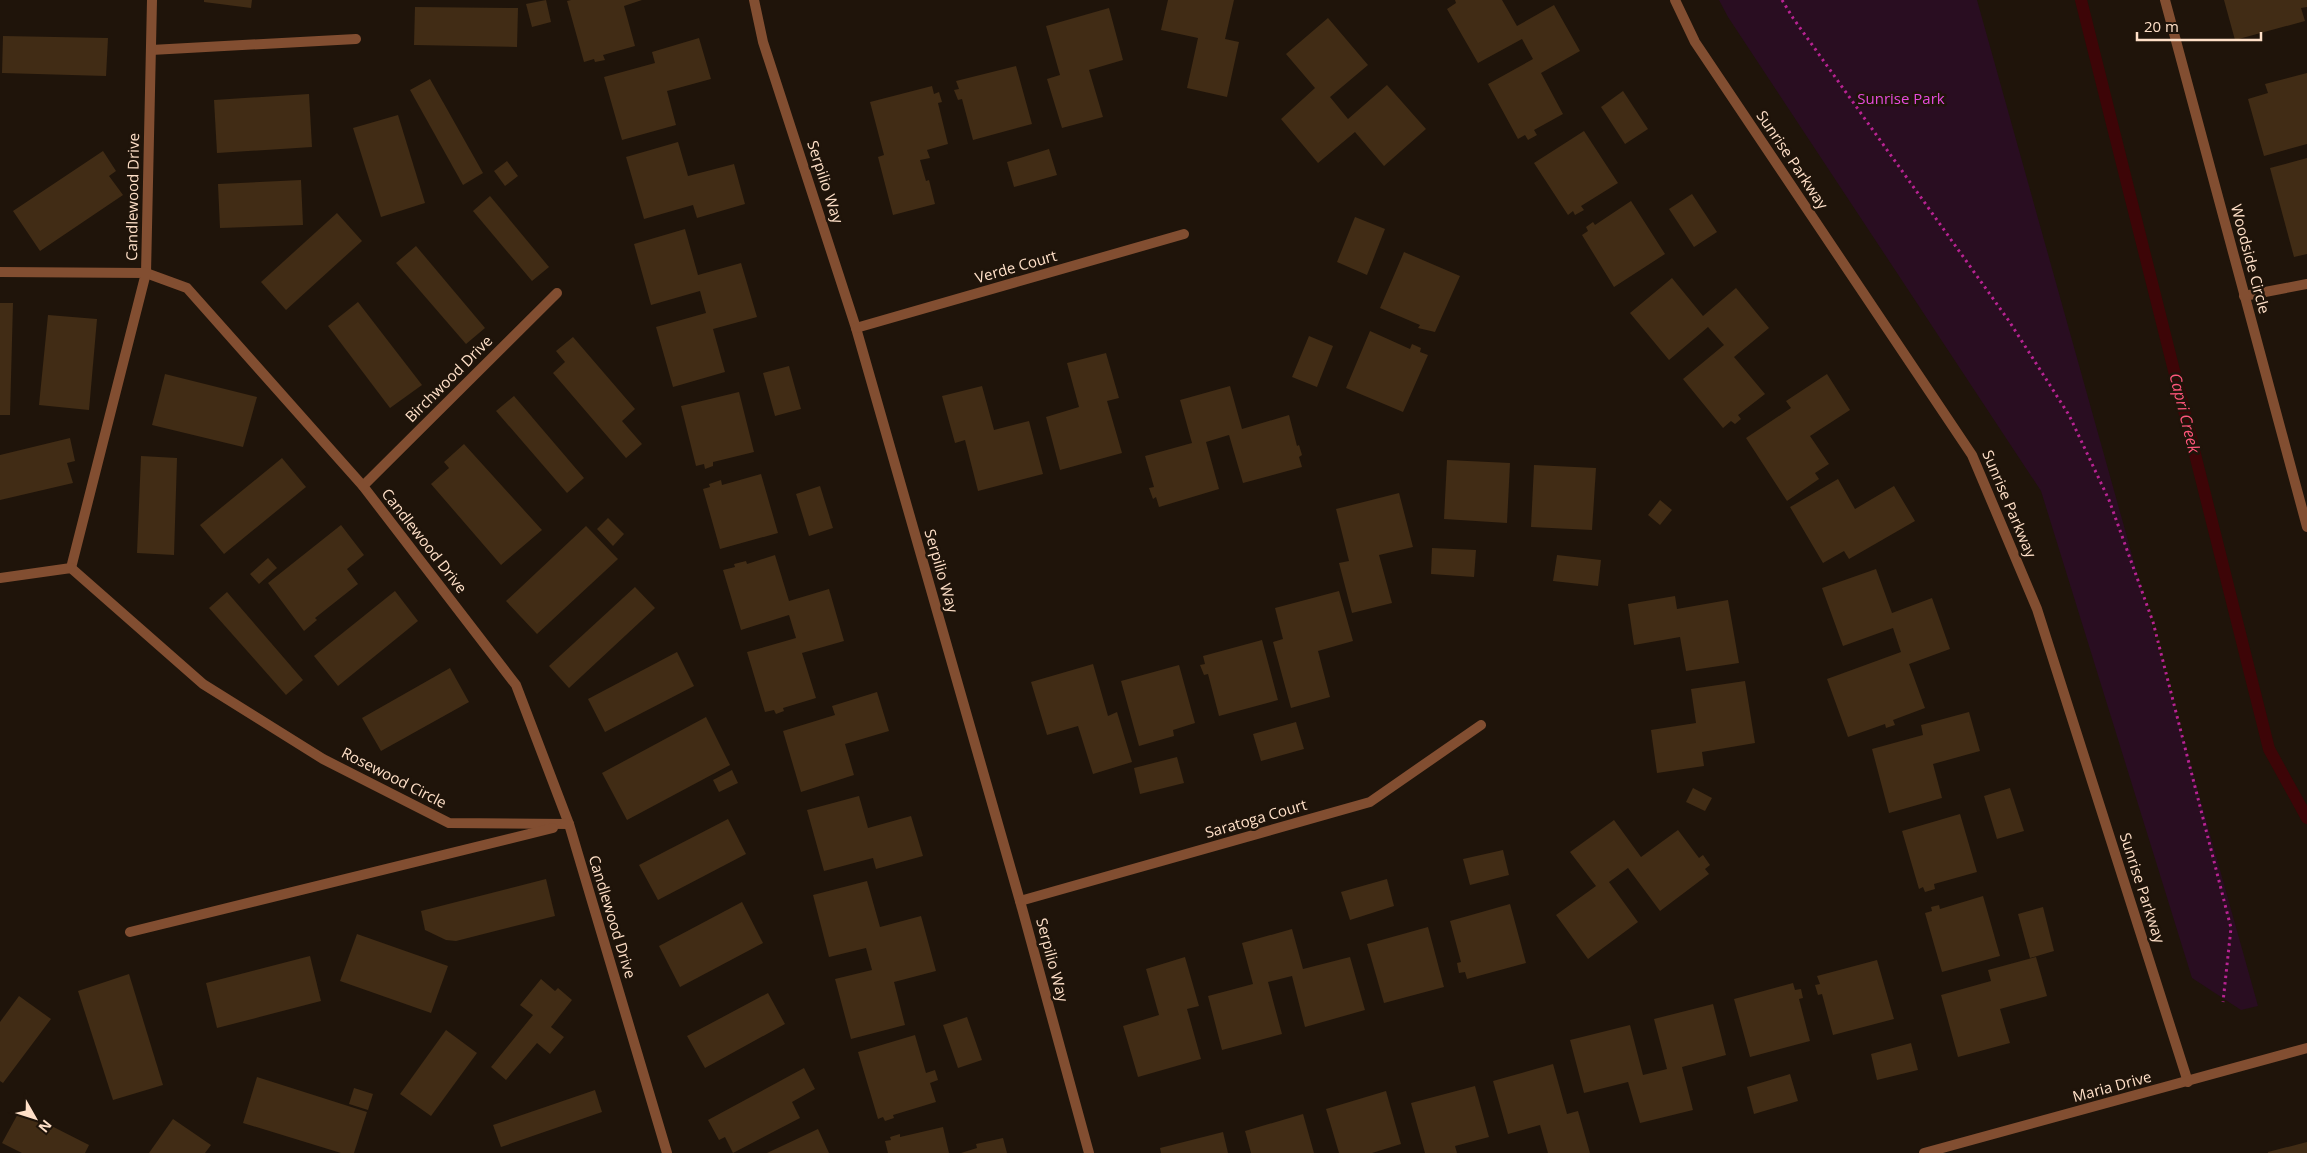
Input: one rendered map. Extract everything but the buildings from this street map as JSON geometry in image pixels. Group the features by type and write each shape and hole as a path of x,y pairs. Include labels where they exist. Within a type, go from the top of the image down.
{"street":[{"name":"Candlewood Drive","path":"152,0 146,273 187,288 363,486 516,684 569,824 667,1153"},
{"name":"Serpilio Way","path":"754,0 763,42 856,328 1020,901 1089,1153"},
{"name":"Sunrise Parkway","path":"1675,0 1695,42 1972,455 2037,609 2188,1082"},
{"name":"Woodside Circle","path":"2165,0 2307,526"},
{"path":"151,50 356,39"},
{"name":"Verde Court","path":"856,328 1184,234"},
{"path":"0,272 146,273 71,568 0,578"},
{"path":"2244,296 2307,284"},
{"name":"Birchwood Drive","path":"363,486 557,293"},
{"name":"Rosewood Circle","path":"71,568 203,684 323,759 449,823 569,824"},
{"name":"Saratoga Court","path":"1020,901 1370,802 1481,725"},
{"path":"130,932 569,824"},
{"name":"Maria Drive","path":"1924,1153 2307,1048"}],"path":[{"path":"1782,0 1871,129 2009,321 2070,415 2108,500 2153,622 2230,928 2223,1002"}],"green space":[{"name":"Sunrise Park","path":"1719,0 1977,0 2258,1006 2241,1010 2192,978 2041,491 1728,17"}],"waterway":[{"name":"Capri Creek","path":"2081,0 2269,749 2307,818"}]}
